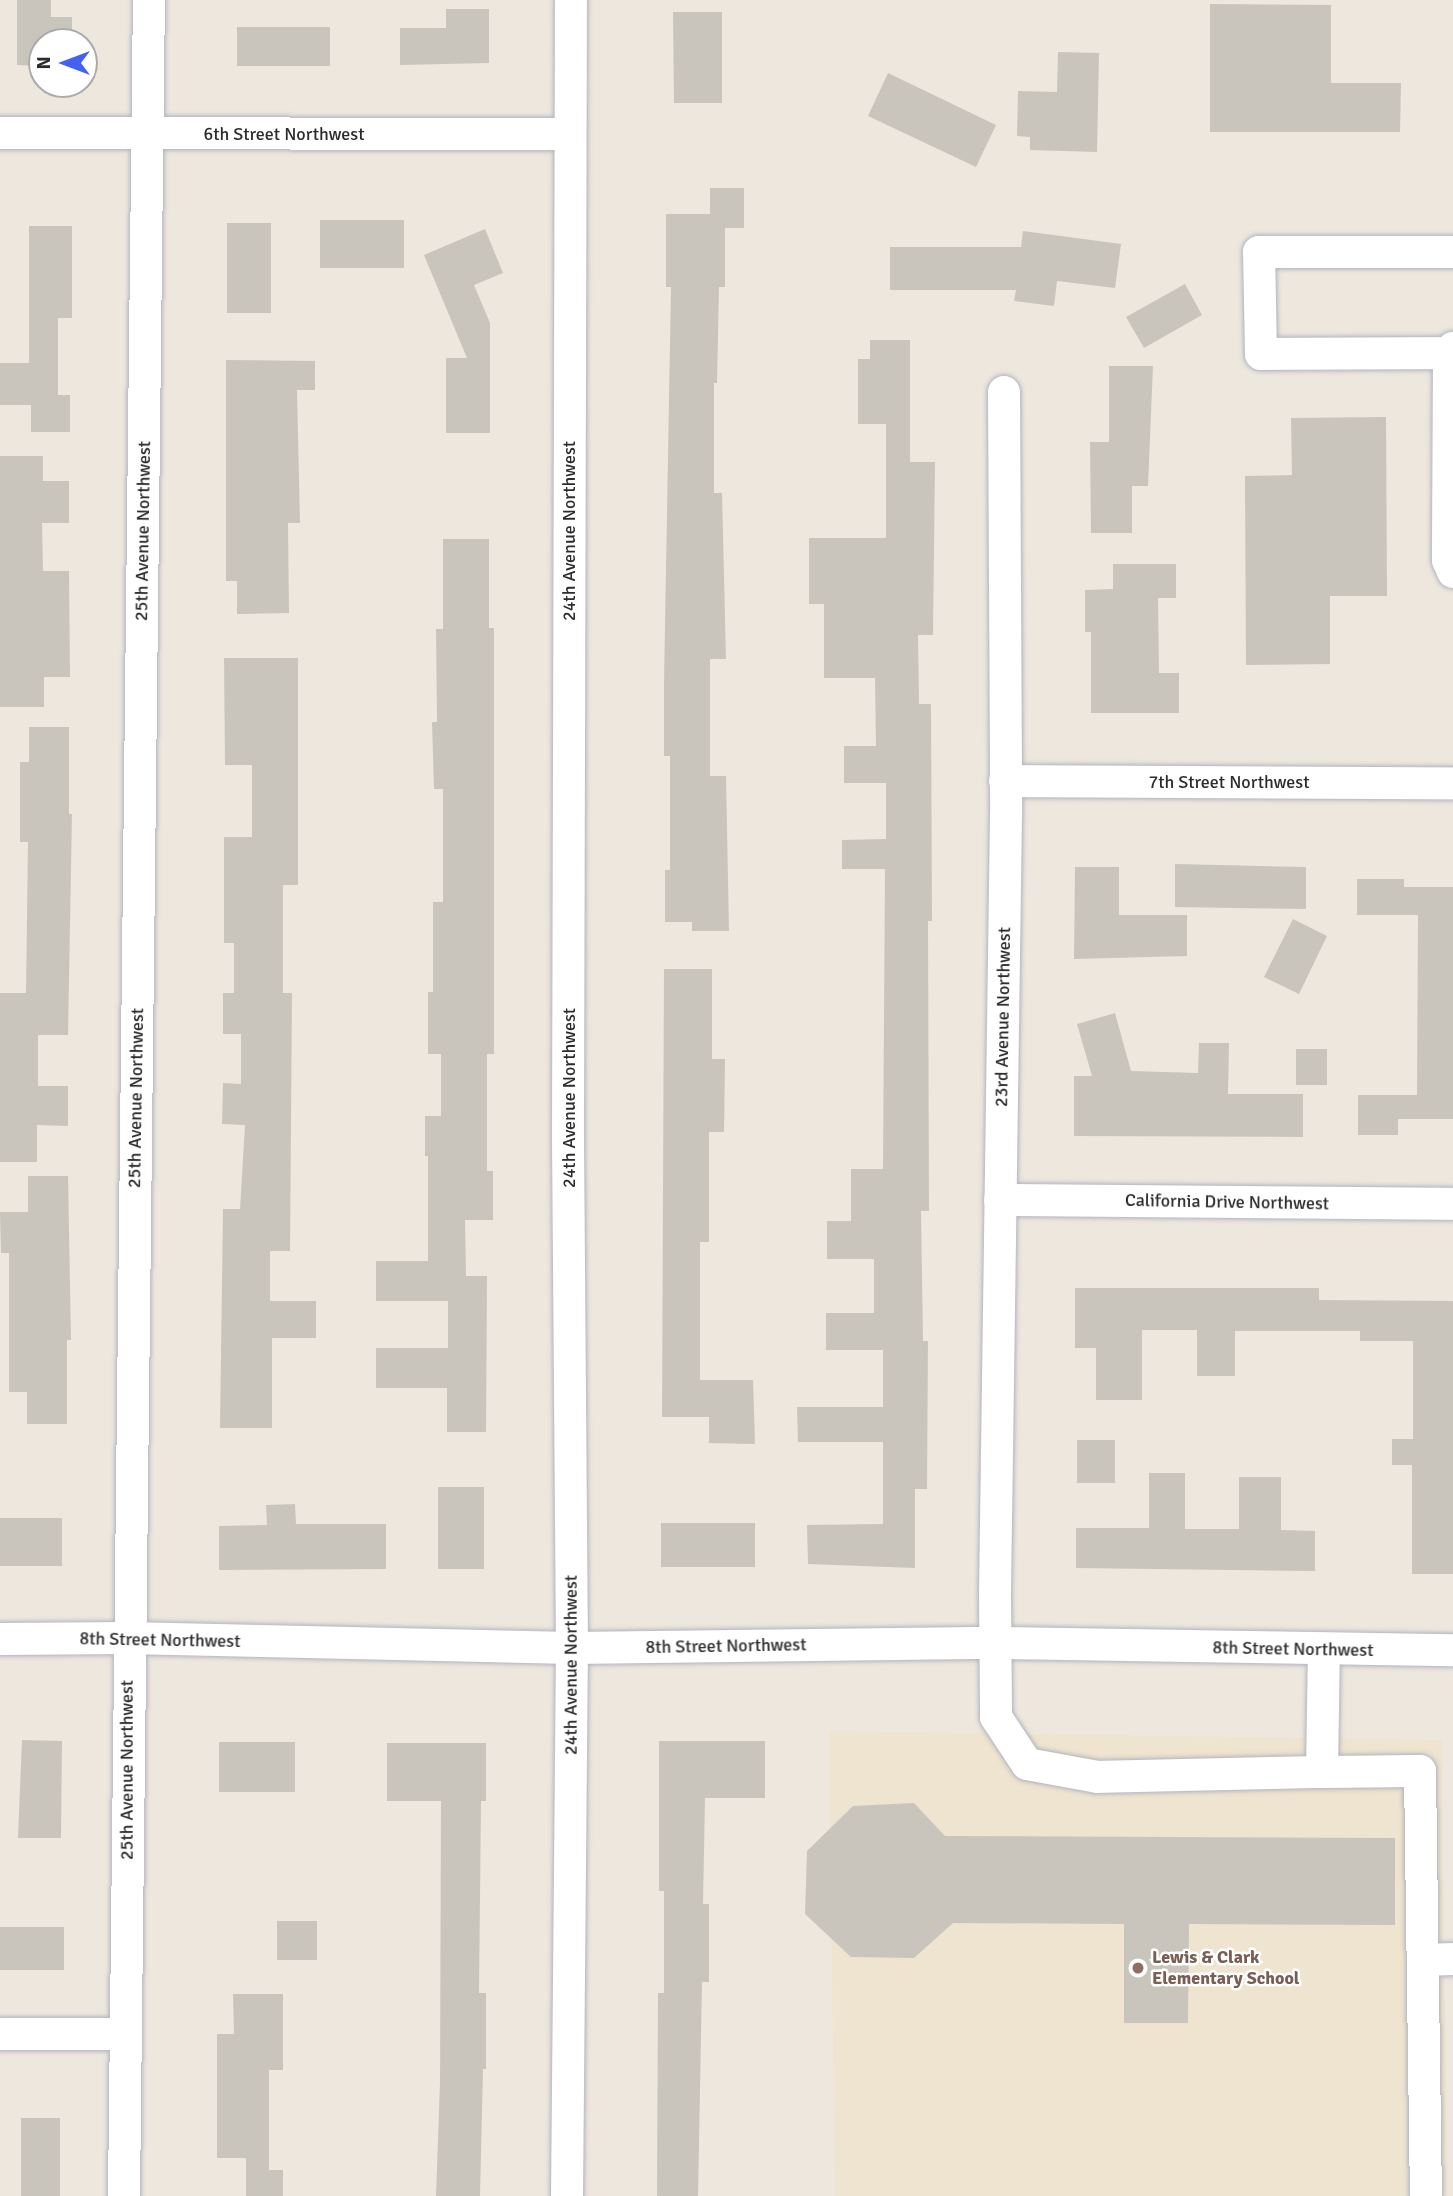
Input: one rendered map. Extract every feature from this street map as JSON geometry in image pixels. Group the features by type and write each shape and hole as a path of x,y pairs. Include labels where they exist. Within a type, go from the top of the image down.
{"street":[{"name":"25th Avenue Northwest","path":"124,2196 128,1638 149,0"},
{"name":"24th Avenue Northwest","path":"567,2196 572,1648 568,1134 571,0"},
{"name":"6th Street Northwest","path":"0,133 569,134"},
{"path":"1453,252 1259,252 1261,354 1451,351 1448,560 1453,572"},
{"name":"23rd Avenue Northwest","path":"1004,392 1005,781 996,1717 1027,1764 1098,1777 1420,1772 1438,1960"},
{"name":"7th Street Northwest","path":"1005,781 1453,783"},
{"name":"California Drive Northwest","path":"1000,1200 1453,1204"},
{"name":"8th Street Northwest","path":"0,1639 128,1638 572,1648 996,1643 1453,1650"},
{"path":"1322,1772 1324,1650"},
{"path":"1426,2196 1438,1960"},
{"path":"0,2034 126,2034"}],"shaded area":[{"name":"Lewis & Clark Elementary School","path":"829,1731 1442,1740 1447,2196 835,2196"}],"building":[{"path":"17,0 51,0 51,17 72,17 72,28 28,28 28,65 17,65"},
{"path":"1210,4 1331,5 1331,83 1401,83 1400,132 1210,132"},
{"path":"446,9 489,9 489,63 400,65 400,28 446,28"},
{"path":"673,12 722,12 722,103 674,103"},
{"path":"237,27 330,27 330,66 237,66"},
{"path":"1058,52 1099,53 1097,152 1030,150 1030,137 1017,136 1018,91 1057,92"},
{"path":"888,73 996,125 976,167 868,116"},
{"path":"710,188 744,188 744,228 725,228 725,287 719,287 717,383 714,383 714,493 722,493 726,659 710,659 710,776 726,776 729,931 692,931 692,922 665,922 665,870 670,870 670,756 664,756 664,682 671,287 666,287 666,214 710,214"},
{"path":"320,220 404,220 404,268 320,268"},
{"path":"227,223 271,223 271,313 227,313"},
{"path":"29,226 72,226 72,318 58,318 58,395 70,395 70,432 31,432 31,405 0,405 0,363 29,363"},
{"path":"485,229 503,273 474,285 490,323 490,433 446,433 446,358 467,358 424,255"},
{"path":"1023,231 1121,244 1115,288 1057,281 1054,306 1014,301 1016,290 890,290 890,247 1021,247"},
{"path":"1185,284 1202,315 1144,348 1126,317"},
{"path":"870,340 910,340 910,462 935,462 933,635 918,635 919,704 931,704 932,921 928,921 929,1211 921,1211 923,1341 928,1341 927,1489 915,1489 915,1568 808,1564 807,1525 883,1524 883,1442 798,1442 797,1407 883,1407 883,1350 826,1350 826,1313 874,1313 874,1259 827,1259 827,1221 851,1221 851,1169 883,1169 885,869 842,869 842,840 886,839 886,783 844,783 844,746 876,746 875,678 824,678 824,604 809,604 809,538 886,538 886,424 858,424 858,359 870,359"},
{"path":"226,360 315,361 315,390 297,390 300,523 288,523 289,613 237,614 237,581 226,581"},
{"path":"1109,366 1153,366 1148,486 1132,486 1132,533 1091,533 1090,442 1109,442"},
{"path":"1386,417 1387,596 1330,596 1330,664 1246,665 1245,476 1292,475 1291,418"},
{"path":"0,456 43,456 43,481 69,481 69,523 42,523 43,571 69,571 70,677 44,677 44,707 0,707"},
{"path":"443,539 489,539 489,628 494,628 494,1054 487,1054 487,1171 493,1171 493,1220 465,1220 466,1276 487,1276 486,1432 447,1432 447,1388 376,1388 376,1348 448,1348 448,1301 376,1301 376,1261 428,1261 428,1156 425,1156 425,1116 441,1116 441,1054 428,1054 428,992 433,992 433,902 443,902 443,789 434,789 432,722 437,722 436,629 443,629"},
{"path":"1113,564 1176,564 1176,598 1158,598 1159,673 1179,673 1179,713 1091,713 1091,632 1085,632 1085,590 1113,589"},
{"path":"224,658 298,658 298,885 283,885 283,993 292,993 290,1251 270,1251 270,1301 316,1301 316,1338 272,1338 272,1428 220,1428 223,1209 240,1209 245,1125 222,1124 223,1083 241,1084 241,1034 223,1034 223,993 234,993 234,943 224,943 224,837 252,837 252,765 225,765"},
{"path":"29,727 69,727 69,814 72,814 68,1035 38,1035 38,1086 68,1086 68,1126 37,1125 37,1162 0,1162 0,993 26,993 28,842 20,842 20,762 29,762"},
{"path":"1175,864 1306,867 1306,909 1175,907"},
{"path":"1075,867 1119,867 1119,915 1187,915 1187,956 1074,959"},
{"path":"1357,879 1404,879 1404,887 1453,887 1453,1119 1398,1119 1398,1135 1358,1135 1358,1095 1417,1095 1418,915 1357,915"},
{"path":"1293,919 1327,936 1299,994 1264,977"},
{"path":"664,969 712,969 712,1059 725,1059 724,1132 709,1132 709,1242 700,1242 700,1380 753,1380 755,1444 709,1443 709,1417 662,1417"},
{"path":"1115,1013 1131,1071 1198,1073 1199,1043 1229,1043 1228,1094 1303,1094 1303,1137 1074,1136 1074,1076 1092,1076 1077,1024"},
{"path":"1296,1049 1327,1049 1327,1085 1296,1085"},
{"path":"28,1176 68,1176 71,1340 67,1340 67,1424 27,1424 27,1392 9,1392 9,1253 1,1253 0,1212 28,1212"},
{"path":"1075,1288 1319,1288 1319,1300 1453,1301 1453,1574 1412,1574 1412,1465 1392,1465 1392,1439 1413,1439 1413,1341 1360,1341 1360,1331 1235,1331 1235,1376 1197,1376 1197,1330 1142,1330 1142,1400 1096,1400 1096,1348 1075,1348"},
{"path":"1077,1440 1115,1440 1115,1483 1077,1483"},
{"path":"1149,1473 1185,1473 1185,1529 1239,1529 1239,1477 1281,1477 1281,1530 1315,1531 1315,1571 1076,1568 1076,1528 1149,1528"},
{"path":"438,1487 484,1487 484,1569 438,1569"},
{"path":"295,1504 296,1524 386,1524 386,1569 219,1570 219,1526 267,1525 266,1505"},
{"path":"0,1518 62,1518 62,1566 0,1566"},
{"path":"661,1523 755,1523 755,1567 661,1567"},
{"path":"22,1740 62,1741 61,1838 18,1838"},
{"path":"659,1741 765,1741 765,1798 705,1798 703,1904 709,1904 709,1982 702,1982 698,2196 657,2196 658,1993 664,1993 664,1891 659,1891"},
{"path":"219,1742 295,1742 295,1792 219,1792"},
{"path":"387,1743 486,1743 486,1801 481,1801 479,1993 486,1993 486,2069 483,2069 480,2196 436,2196 440,2083 441,1801 387,1801"},
{"path":"914,1803 945,1836 1395,1838 1395,1925 1189,1924 1188,2023 1124,2023 1124,1924 953,1923 914,1958 851,1957 805,1914 807,1851 853,1806"},
{"path":"277,1921 317,1921 317,1960 277,1960"},
{"path":"0,1927 64,1927 64,1970 0,1970"},
{"path":"233,1994 283,1994 283,2070 269,2070 269,2170 283,2170 283,2196 246,2196 246,2158 217,2158 217,2034 234,2034"},
{"path":"21,2118 60,2118 60,2196 21,2196"}],"place":[{"name":"Lewis & Clark Elementary School","path":"1138,1968"}]}
